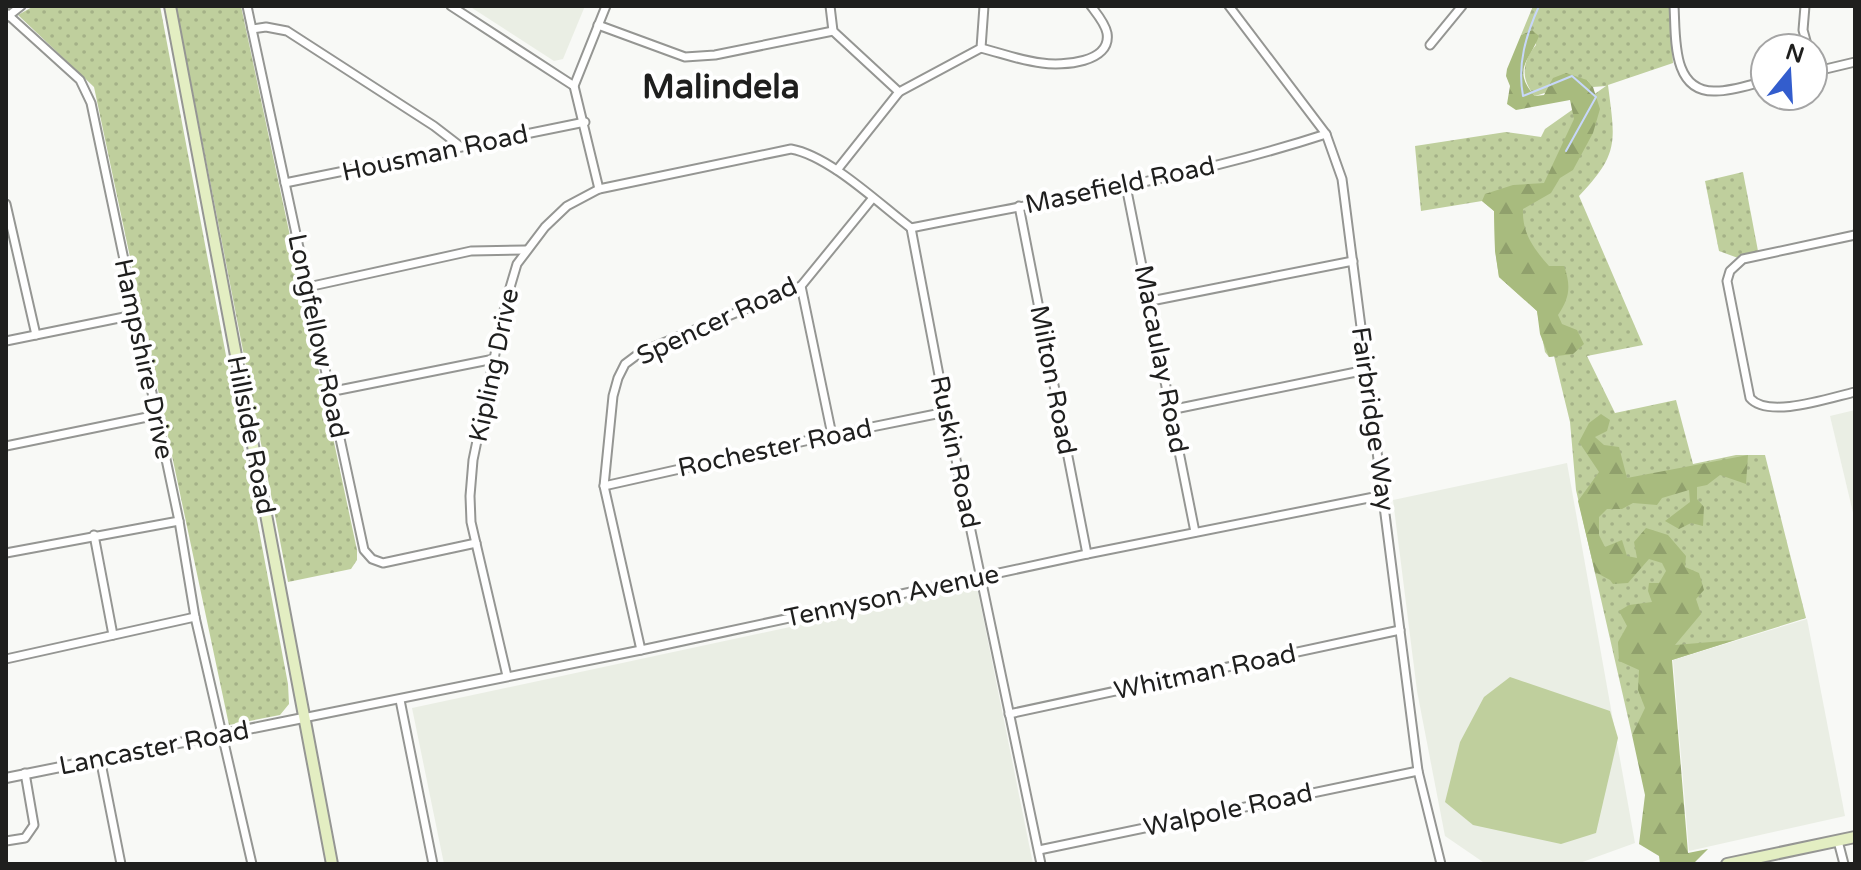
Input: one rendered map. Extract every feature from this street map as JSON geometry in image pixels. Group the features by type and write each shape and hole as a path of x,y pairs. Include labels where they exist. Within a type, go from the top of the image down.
{"main road":[{"name":"Hillside Road","path":"170,6 332,864"},
{"path":"1727,864 1855,837"}],"street":[{"path":"7,15 21,6"},
{"name":"Longfellow Road","path":"247,6 364,550 372,559 383,563 476,543"},
{"path":"451,6 574,86"},
{"path":"599,189 574,86 606,6"},
{"path":"830,6 833,31 899,92"},
{"path":"981,48 984,6"},
{"path":"837,170 899,92 981,48 1041,63 1063,64 1099,54 1108,36 1104,24 1091,6"},
{"name":"Fairbridge Way","path":"1229,6 1326,134 1342,179 1418,771 1441,864"},
{"path":"1430,45 1462,6"},
{"path":"1674,6 1678,62 1689,81 1697,87 1715,92 1749,85"},
{"path":"1804,32 1805,6"},
{"name":"Hampshire Drive","path":"7,15 80,80 86,90 179,521 195,617 252,864"},
{"path":"598,25 685,57 715,55 833,31"},
{"path":"252,29 266,27 287,31 460,146"},
{"path":"1829,67 1855,62"},
{"name":"Housman Road","path":"285,183 585,122"},
{"name":"Masefield Road","path":"911,228 1126,186 1272,152 1326,134"},
{"name":"Kipling Drive","path":"507,676 471,522 473,460 512,278 526,250 545,227 567,206 599,189 791,149 837,170 911,228"},
{"name":"Macaulay Road","path":"1126,186 1195,532"},
{"name":"Spencer Road","path":"641,650 604,486 613,396 625,364 641,352 801,286 872,199"},
{"path":"6,204 36,335"},
{"name":"Milton Road","path":"1019,206 1087,554"},
{"name":"Ruskin Road","path":"911,228 946,412 1041,864"},
{"path":"1855,235 1743,259 1730,271 1727,281 1750,398 1759,406 1769,408 1855,392"},
{"path":"308,287 471,251 526,250"},
{"path":"1151,301 1353,261"},
{"path":"801,286 832,435"},
{"path":"6,341 134,315"},
{"path":"329,392 494,359"},
{"path":"1170,410 1366,370"},
{"name":"Rochester Road","path":"604,486 946,412"},
{"path":"6,446 157,415"},
{"name":"Tennyson Avenue","path":"303,718 1384,495"},
{"path":"6,553 179,521"},
{"path":"94,535 113,635"},
{"path":"6,659 195,617"},
{"name":"Whitman Road","path":"1009,714 1400,630"},
{"path":"400,700 433,864"},
{"name":"Lancaster Road","path":"6,778 303,718"},
{"path":"100,758 121,864"},
{"name":"Walpole Road","path":"1039,850 1418,771"},
{"path":"6,841 25,838 34,825 25,773"},
{"path":"1838,841 1844,864"}],"shaded area":[{"path":"469,6 585,6 563,59 554,61"},
{"path":"1855,410 1855,521 1830,416"},
{"path":"1567,463 1635,843 1577,864 1492,864 1483,862 1445,836 1417,691 1393,500"},
{"path":"977,587 1033,864 444,864 412,708"},
{"path":"1807,619 1845,816 1689,851 1673,660"}],"green space":[{"path":"34,6 160,6 288,684 289,704 280,715 229,725 94,87 18,15"},
{"path":"176,6 241,6 357,550 357,560 351,569 288,582"},
{"path":"1533,6 1669,6 1673,63 1608,85 1612,145 1602,168 1579,196 1643,345 1587,356 1615,413 1676,400 1693,464 1736,455 1765,455 1806,618 1672,660 1632,735 1576,490 1570,422 1554,356 1549,357 1545,352 1537,311 1499,277 1494,211 1482,201 1421,211 1415,146 1506,132 1541,137 1545,129 1606,86 1593,87 1587,80 1535,96 1527,83 1525,70 1536,45 1532,30 1521,35"},
{"path":"1532,30 1539,36 1523,72 1535,96 1544,95 1553,78 1566,73 1587,80 1593,87 1600,109 1593,133 1573,170 1560,178 1551,193 1523,209 1527,233 1538,253 1549,266 1564,266 1568,291 1558,315 1562,324 1577,330 1584,344 1573,354 1549,357 1540,334 1537,311 1499,277 1494,211 1482,201 1485,194 1513,185 1544,183 1574,119 1570,100 1516,110 1507,104 1510,86 1507,69 1521,35"},
{"path":"1743,172 1758,251 1738,258 1719,251 1705,181"},
{"path":"1601,414 1610,420 1607,431 1595,437 1604,445 1619,447 1627,478 1748,455 1746,484 1720,475 1707,485 1697,487 1697,499 1704,507 1703,526 1691,523 1679,529 1665,521 1690,502 1689,490 1662,498 1657,505 1633,503 1622,509 1607,509 1599,517 1599,535 1605,547 1622,540 1627,556 1637,558 1634,542 1646,528 1668,535 1686,556 1685,567 1699,573 1704,590 1696,599 1701,614 1675,645 1735,640 1672,660 1688,853 1708,849 1694,863 1660,864 1659,856 1639,844 1645,795 1632,735 1645,708 1638,690 1639,670 1619,661 1618,642 1627,626 1619,611 1629,605 1652,602 1649,583 1659,583 1666,571 1662,563 1649,559 1628,583 1613,584 1595,572 1578,501 1599,472 1579,442 1589,423"},
{"path":"1510,677 1610,711 1618,738 1596,833 1561,844 1473,825 1445,802 1460,742 1484,697"}],"waterway":[{"path":"1539,6 1524,50 1521,73 1523,96 1572,76 1596,97 1566,151"}],"district":[{"name":"Malindela","path":"721,87"}]}
